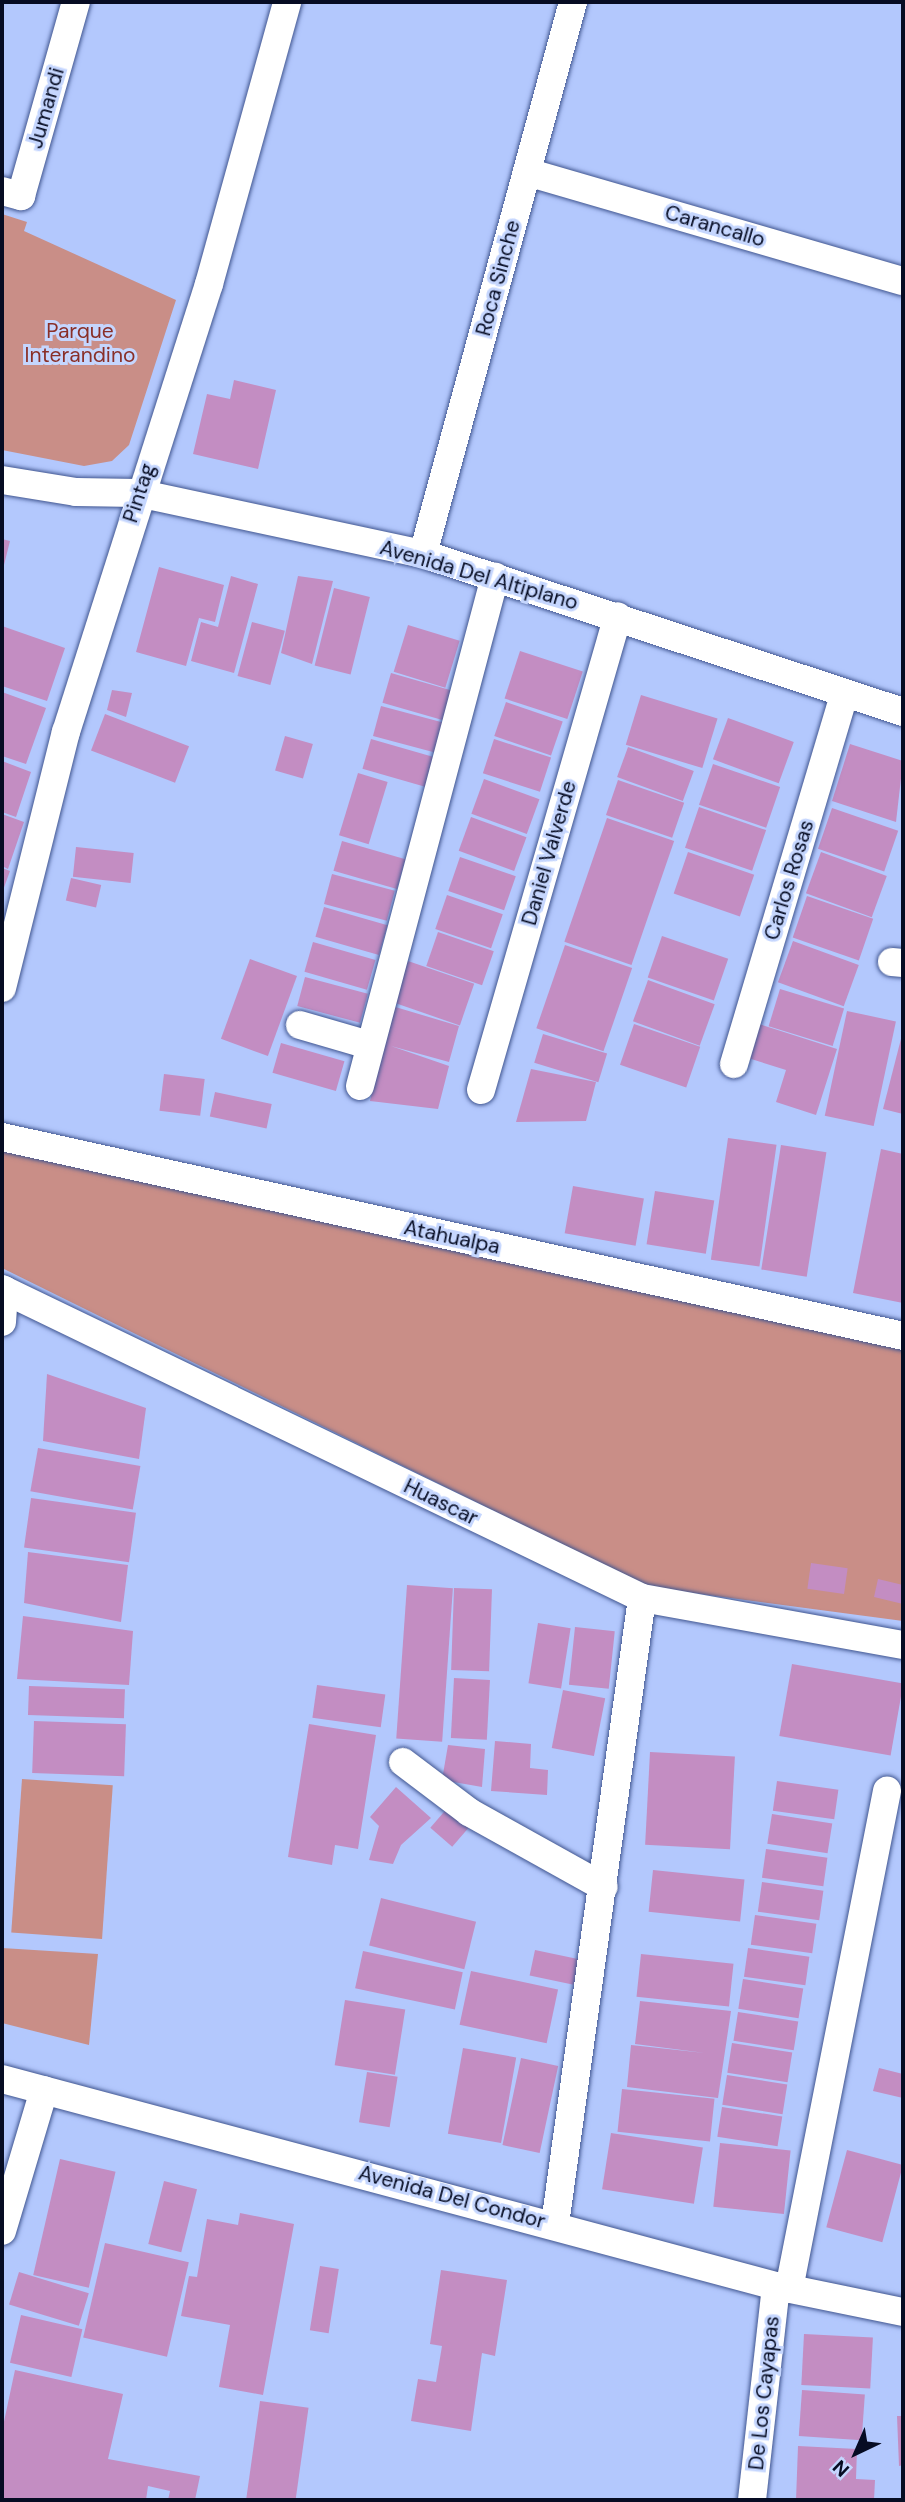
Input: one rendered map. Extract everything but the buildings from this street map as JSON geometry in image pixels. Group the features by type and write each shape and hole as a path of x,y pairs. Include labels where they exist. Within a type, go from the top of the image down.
{"street":[{"name":"Jumandi","path":"2,191 21,196 76,2"},
{"name":"Roca Sinche","path":"423,554 573,2"},
{"name":"Pintag","path":"2,988 66,732 138,493 209,284 279,4"},
{"name":"Carancallo","path":"527,172 903,281"},
{"name":"Avenida Del Altiplano","path":"2,480 76,492 138,493 423,554 618,616 844,695 903,712"},
{"path":"360,1086 495,577"},
{"name":"Daniel Valverde","path":"481,1090 618,616"},
{"name":"Carlos Rosas","path":"734,1064 844,695"},
{"path":"300,1025 369,1045"},
{"name":"Atahualpa","path":"2,1137 903,1336"},
{"path":"2,1322 3,1290"},
{"name":"Huascar","path":"3,1290 642,1598 903,1645"},
{"path":"555,2224 604,1887 642,1598"},
{"path":"403,1762 469,1812 604,1887"},
{"name":"De Los Cayapas","path":"752,2500 783,2288 887,1791"},
{"name":"Avenida Del Condor","path":"2,2079 555,2224 783,2288 903,2312"},
{"path":"2,2231 44,2090"}],"green space":[{"name":"Parque Interandino","path":"2,214 27,222 24,231 176,300 129,445 112,461 84,466 2,450"},
{"path":"2,1149 903,1350 903,1621 648,1587 2,1268"},
{"path":"22,1779 113,1785 102,1939 11,1933"},
{"path":"2,1948 98,1954 89,2045 2,2023"}]}
